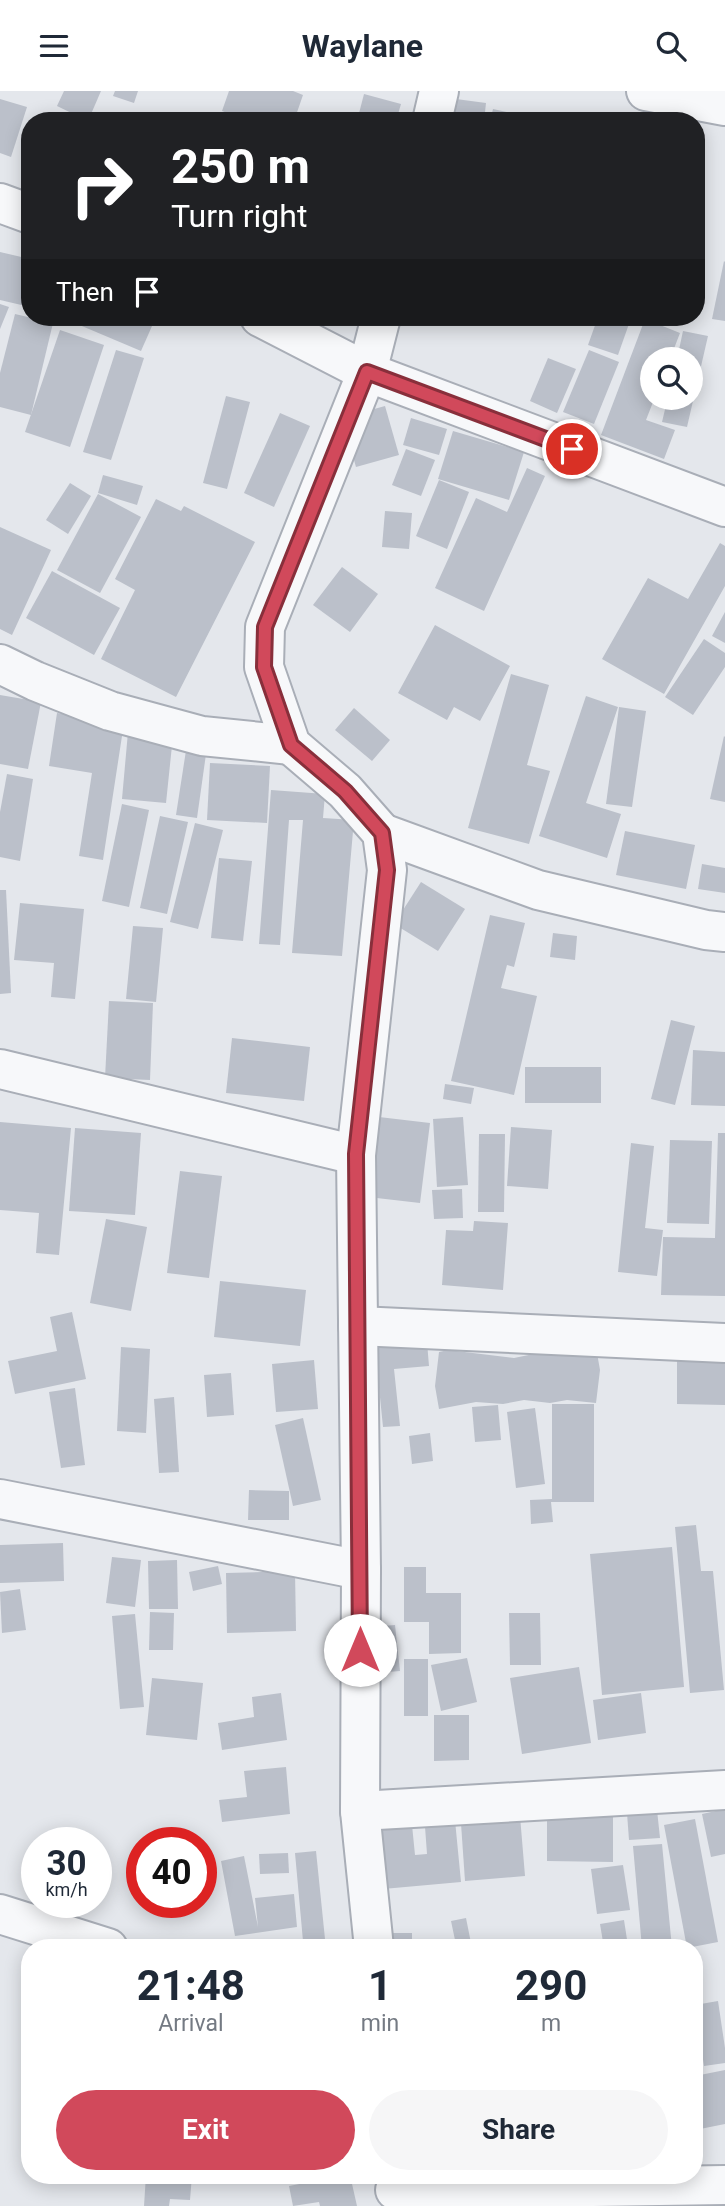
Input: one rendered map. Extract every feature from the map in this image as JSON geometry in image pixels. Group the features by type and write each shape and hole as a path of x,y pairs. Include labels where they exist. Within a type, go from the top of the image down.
{"street":[{"path":"434,112 439,91"},
{"path":"646,91 725,106"},
{"path":"0,203 21,211"},
{"path":"278,326 367,372 725,507"},
{"path":"380,326 367,372 265,627 264,667 291,745 345,791 382,833 538,890 706,930 725,932"},
{"path":"0,664 110,711 202,736 291,745"},
{"path":"373,1939 360,1811 361,1570 356,1154 387,870 382,833"},
{"path":"0,1069 356,1154"},
{"path":"358,1326 725,1343"},
{"path":"0,1499 361,1570"},
{"path":"360,1811 725,1790"},
{"path":"0,1914 79,1939"},
{"path":"396,2190 725,2185"}],"building":[{"path":"64,91 101,91 92,112 69,112 57,106"},
{"path":"115,91 138,91 134,103 113,96"},
{"path":"229,91 293,91 303,95 297,112 222,111"},
{"path":"364,94 401,104 399,112 359,112"},
{"path":"0,99 27,107 25,112 21,112 21,126 11,157 0,153"},
{"path":"456,99 486,103 485,112 454,112"},
{"path":"0,252 21,257 21,305 0,300"},
{"path":"725,262 725,321 712,319"},
{"path":"0,304 9,307 0,329"},
{"path":"15,314 21,315 21,326 52,326 31,415 0,407 0,373"},
{"path":"82,326 152,326 141,351"},
{"path":"595,326 628,326 618,355 588,345"},
{"path":"642,326 662,326 680,333 675,347 640,347 640,410 650,410 646,420 675,430 664,459 601,435"},
{"path":"60,330 104,345 70,447 25,432"},
{"path":"683,331 708,336 703,358 703,347 680,347"},
{"path":"116,350 144,358 111,460 83,452"},
{"path":"589,350 619,362 594,424 563,412"},
{"path":"548,358 576,369 557,413 530,401"},
{"path":"226,396 250,402 227,489 203,483"},
{"path":"385,406 399,455 356,467 342,418"},
{"path":"665,410 691,410 687,427 662,422"},
{"path":"280,413 310,426 274,507 244,493"},
{"path":"411,418 447,429 439,455 403,445"},
{"path":"453,431 524,452 509,500 438,479"},
{"path":"406,449 435,460 421,496 392,485"},
{"path":"527,468 545,476 484,611 435,588 476,498 507,512"},
{"path":"103,475 143,486 137,505 98,493"},
{"path":"439,480 469,492 447,549 416,536"},
{"path":"70,483 91,496 68,534 46,520"},
{"path":"98,494 141,517 100,593 57,570"},
{"path":"156,499 181,511 184,506 255,542 176,697 101,659 135,590 115,579"},
{"path":"385,511 412,513 409,549 382,547"},
{"path":"0,527 51,550 12,635 0,629"},
{"path":"720,543 725,546 725,586 664,694 602,659 648,578 688,599"},
{"path":"342,567 378,594 350,632 313,605"},
{"path":"52,571 120,608 94,655 26,618"},
{"path":"725,612 725,643 712,636"},
{"path":"435,625 510,666 480,721 454,707 447,720 398,693"},
{"path":"704,639 725,653 725,667 693,715 665,697"},
{"path":"511,674 549,685 527,765 550,771 529,844 468,828"},
{"path":"0,695 41,702 28,769 0,764"},
{"path":"586,696 618,707 586,803 621,814 607,858 539,836"},
{"path":"619,707 646,711 632,807 606,804"},
{"path":"354,708 390,740 372,761 335,730"},
{"path":"57,713 124,723 103,860 79,856 92,773 49,766"},
{"path":"128,732 173,736 166,803 122,799"},
{"path":"725,737 725,802 710,799"},
{"path":"187,744 207,747 197,818 176,815"},
{"path":"210,763 270,766 267,823 207,820"},
{"path":"7,774 33,779 20,861 0,857 0,812"},
{"path":"271,790 325,794 323,818 354,820 342,956 292,953 303,820 289,820 280,945 259,944"},
{"path":"122,804 149,810 129,907 102,901"},
{"path":"160,816 188,822 167,914 140,908"},
{"path":"195,823 223,830 198,929 170,922"},
{"path":"625,831 695,845 686,889 616,875"},
{"path":"219,858 252,861 243,941 211,938"},
{"path":"702,864 725,868 725,893 698,889"},
{"path":"421,882 465,909 438,951 394,924"},
{"path":"0,890 6,890 11,993 0,994"},
{"path":"20,903 84,909 75,999 51,997 54,963 14,960"},
{"path":"490,915 525,923 514,967 507,965 501,988 537,996 514,1095 451,1081"},
{"path":"133,926 163,928 156,1002 126,999"},
{"path":"553,933 577,936 575,960 550,957"},
{"path":"109,1001 153,1003 150,1080 105,1078"},
{"path":"671,1020 695,1026 675,1105 651,1099"},
{"path":"232,1038 310,1047 304,1101 226,1093"},
{"path":"693,1050 725,1052 725,1106 691,1105"},
{"path":"525,1067 601,1067 601,1103 525,1103"},
{"path":"445,1084 474,1088 471,1104 443,1099"},
{"path":"379,1117 430,1123 420,1203 368,1197"},
{"path":"463,1117 468,1185 437,1187 433,1119"},
{"path":"0,1122 71,1128 59,1255 36,1253 39,1213 0,1210"},
{"path":"511,1127 552,1130 548,1189 507,1186"},
{"path":"75,1128 141,1133 135,1215 69,1211"},
{"path":"718,1133 725,1133 725,1296 661,1295 663,1237 715,1238"},
{"path":"479,1134 505,1134 504,1212 478,1212"},
{"path":"670,1140 712,1141 709,1224 667,1223"},
{"path":"631,1143 654,1146 645,1228 663,1230 657,1276 618,1272"},
{"path":"180,1171 222,1176 209,1278 167,1273"},
{"path":"462,1189 463,1218 434,1219 432,1190"},
{"path":"106,1219 147,1227 131,1311 90,1303"},
{"path":"474,1221 508,1223 503,1290 442,1285 446,1230 473,1231"},
{"path":"220,1281 306,1290 300,1346 214,1337"},
{"path":"72,1312 86,1379 15,1394 8,1361 57,1351 50,1317"},
{"path":"427,1342 429,1366 394,1369 400,1426 383,1427 375,1348"},
{"path":"121,1347 150,1349 146,1433 117,1431"},
{"path":"558,1349 597,1353 600,1370 596,1403 524,1400 503,1404 476,1402 439,1409 435,1386 439,1352 448,1350 514,1358"},
{"path":"677,1355 725,1355 725,1405 677,1404"},
{"path":"314,1360 318,1409 276,1412 272,1364"},
{"path":"231,1373 234,1415 207,1417 204,1375"},
{"path":"75,1388 85,1465 61,1468 49,1392"},
{"path":"174,1397 179,1472 159,1473 154,1399"},
{"path":"552,1404 594,1404 594,1502 551,1502 553,1522 531,1524 530,1500 552,1499"},
{"path":"498,1405 501,1440 475,1442 472,1407"},
{"path":"535,1408 545,1484 516,1488 507,1412"},
{"path":"303,1418 321,1500 293,1506 275,1425"},
{"path":"430,1433 433,1461 412,1464 409,1436"},
{"path":"249,1490 289,1491 289,1520 248,1520"},
{"path":"696,1525 701,1571 713,1571 724,1690 690,1693 675,1527"},
{"path":"63,1543 64,1581 0,1583 0,1545"},
{"path":"672,1547 684,1687 602,1695 590,1554"},
{"path":"112,1557 141,1560 135,1607 106,1603"},
{"path":"177,1560 178,1609 149,1609 148,1561"},
{"path":"218,1566 222,1584 193,1591 189,1572"},
{"path":"404,1567 426,1567 426,1593 461,1593 461,1653 429,1654 429,1622 404,1622"},
{"path":"295,1571 296,1631 227,1633 226,1573"},
{"path":"20,1589 26,1630 2,1633 0,1592"},
{"path":"150,1612 174,1613 173,1650 149,1650"},
{"path":"509,1613 540,1613 541,1665 510,1665"},
{"path":"135,1614 144,1707 120,1709 112,1616"},
{"path":"395,1625 400,1671 375,1673 370,1627"},
{"path":"467,1658 477,1702 441,1711 431,1665"},
{"path":"404,1659 428,1659 428,1716 404,1716"},
{"path":"579,1667 591,1743 522,1754 510,1678"},
{"path":"152,1678 203,1683 197,1740 146,1735"},
{"path":"281,1693 287,1740 222,1750 218,1723 254,1717 252,1697"},
{"path":"641,1693 646,1733 598,1740 593,1700"},
{"path":"434,1715 469,1715 469,1760 434,1761"},
{"path":"286,1767 290,1814 222,1822 219,1800 247,1797 244,1771"},
{"path":"519,1804 525,1876 465,1881 460,1809"},
{"path":"410,1805 415,1855 427,1854 424,1813 454,1810 461,1882 383,1889 375,1808"},
{"path":"547,1807 613,1807 613,1862 547,1861"},
{"path":"725,1809 725,1854 711,1857 702,1814"},
{"path":"657,1810 660,1838 629,1840 627,1813"},
{"path":"695,1819 718,1942 703,1945 703,1939 685,1939 664,1825"},
{"path":"662,1844 671,1939 641,1939 633,1846"},
{"path":"316,1851 325,1939 303,1939 295,1853"},
{"path":"288,1853 289,1873 260,1874 259,1854"},
{"path":"244,1856 258,1927 255,1898 294,1894 297,1927 235,1936 221,1861"},
{"path":"623,1865 630,1910 597,1914 591,1869"},
{"path":"466,1918 470,1939 455,1939 451,1921"},
{"path":"624,1920 627,1939 602,1939 600,1924"},
{"path":"392,1933 412,1933 412,1939 392,1939"},
{"path":"718,2001 725,2063 704,2066 703,2004"},
{"path":"725,2070 725,2124 703,2128 703,2074"},
{"path":"145,2184 191,2184 190,2200 170,2199 169,2206 144,2206"},
{"path":"352,2184 357,2206 320,2206 319,2202 293,2206 289,2186"}],"route":[{"path":"360,1650 356,1154 387,870 382,833 345,791 291,745 264,667 265,627 367,372 572,449"}]}
